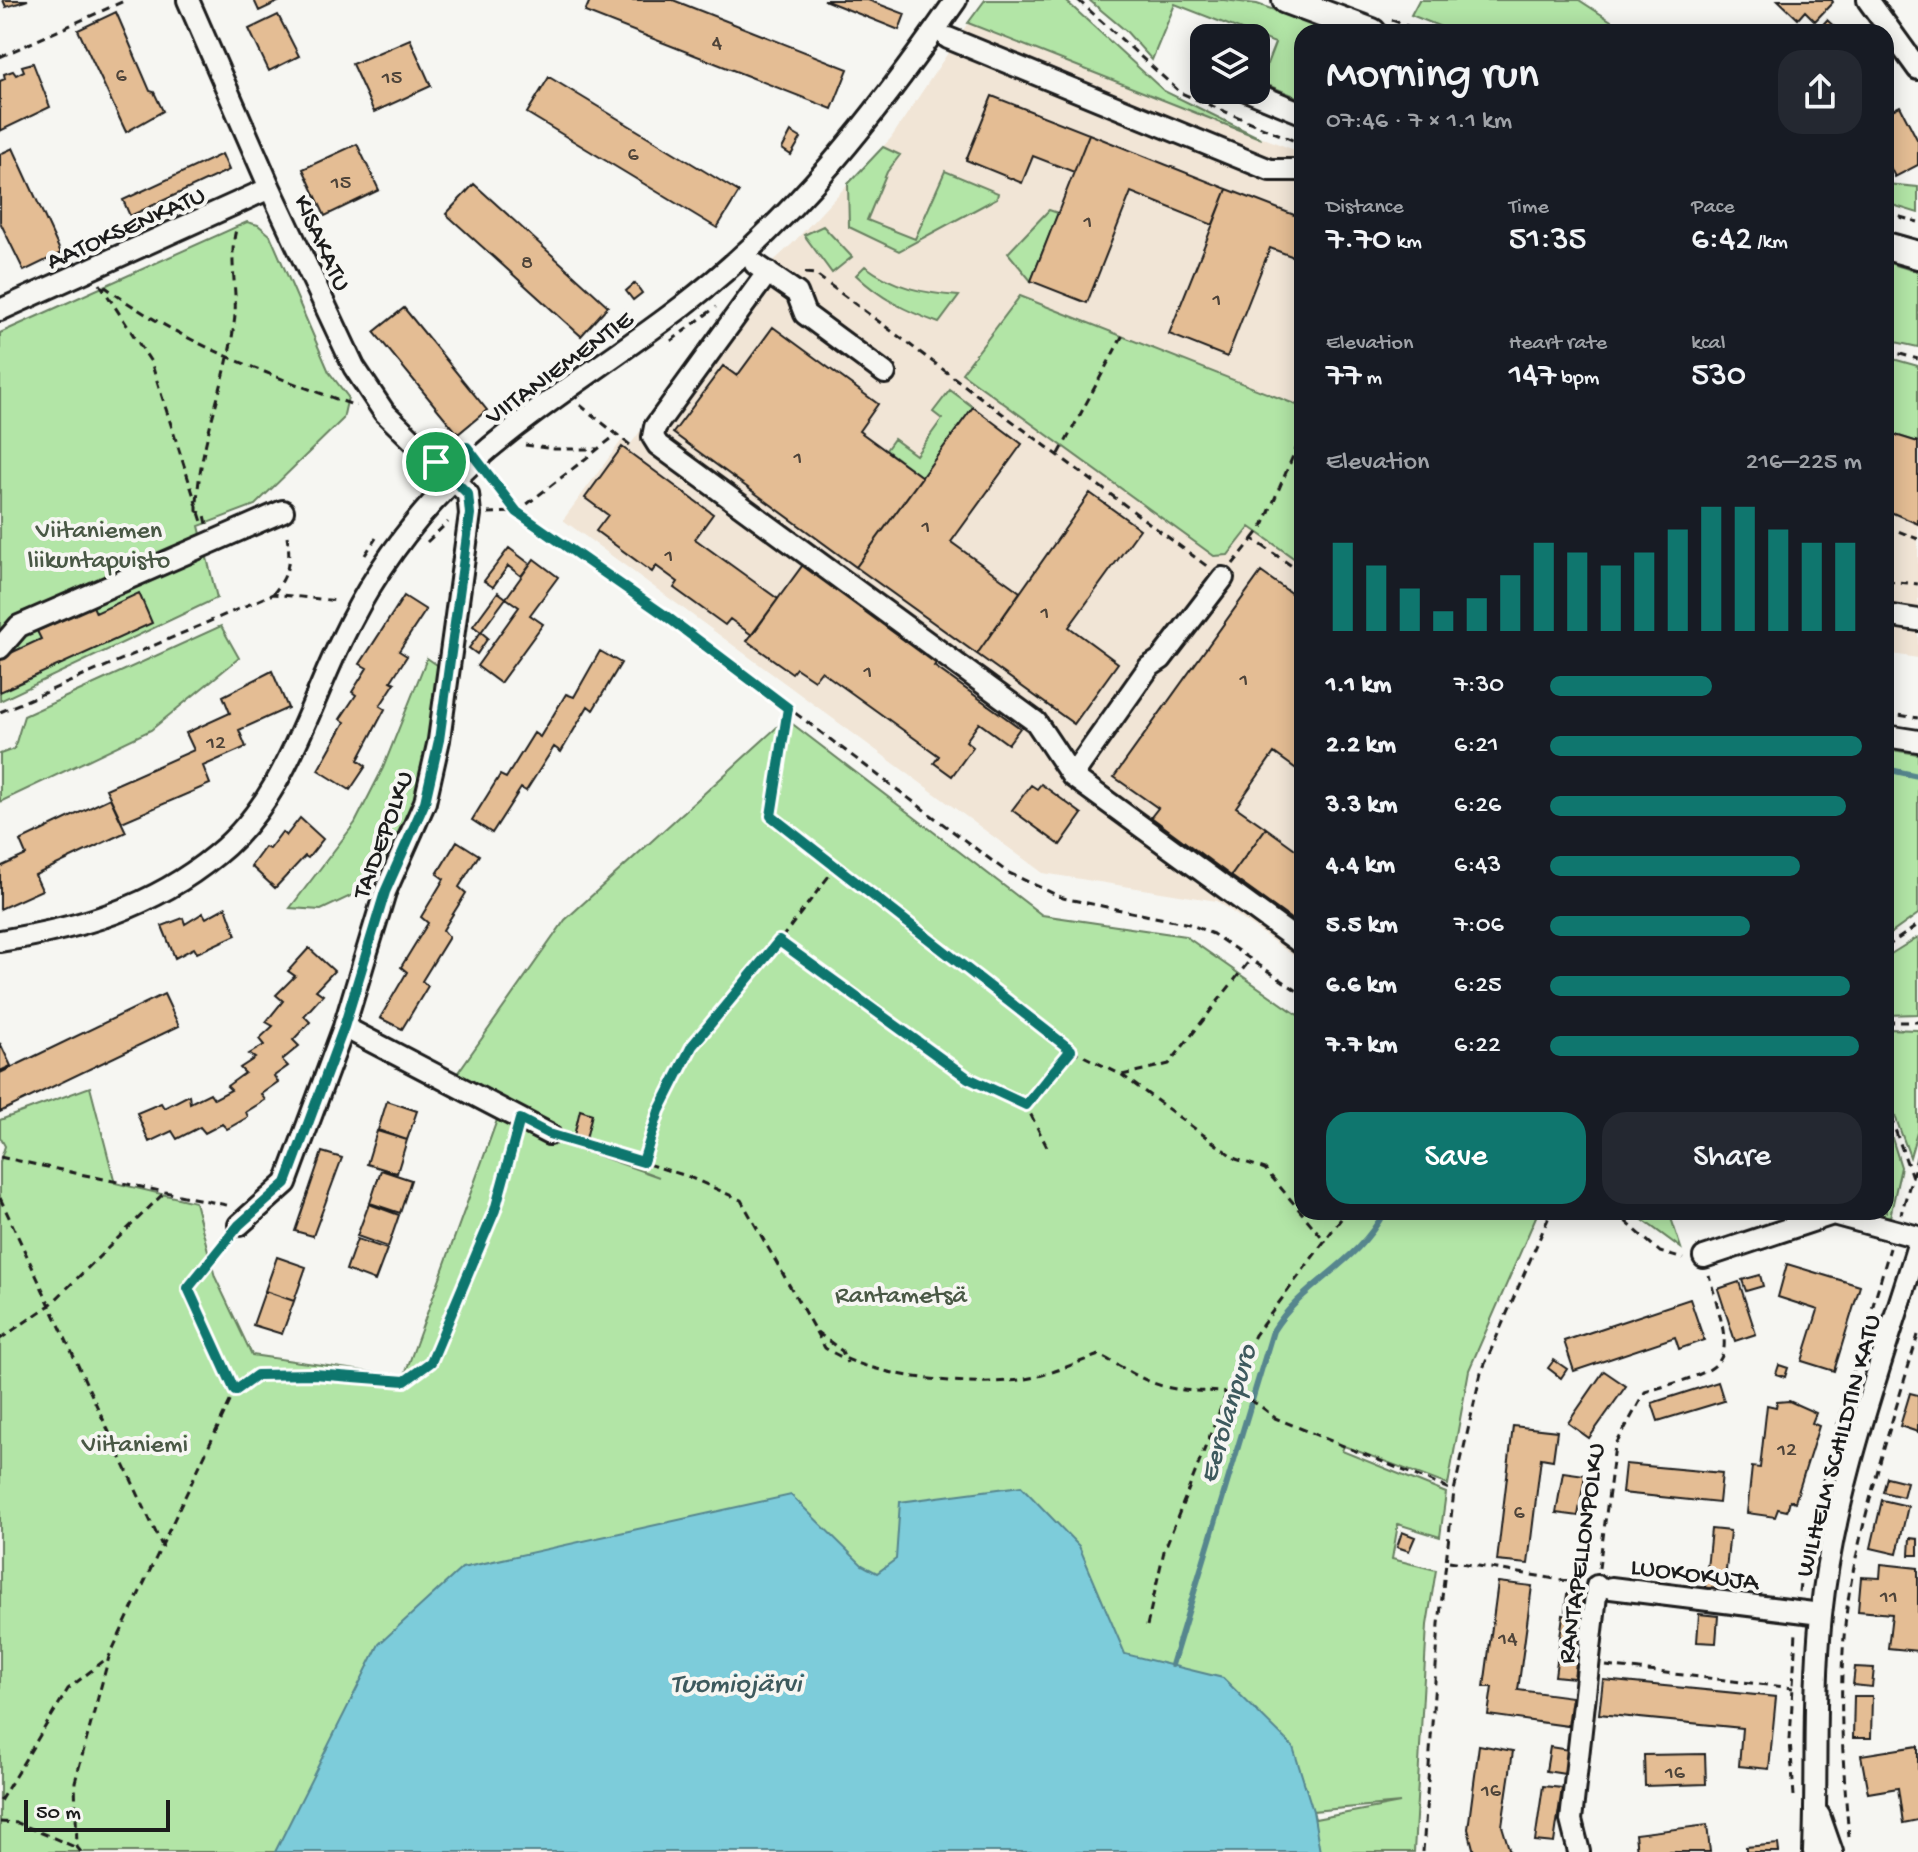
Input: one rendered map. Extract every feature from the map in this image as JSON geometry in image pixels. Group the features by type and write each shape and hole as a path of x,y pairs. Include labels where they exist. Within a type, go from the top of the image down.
{"main road":[{"path":"1286,0 1350,24"},
{"path":"1894,248 1918,255"}],"street":[{"name":"KISAKATU","path":"188,0 270,188 354,367 384,412 454,480"},
{"name":"VIITANIEMENTIE","path":"0,941 66,931 120,914 171,888 219,853 262,806 284,770 339,643 387,558 454,480 477,459 685,304 822,178 877,113 956,0"},
{"path":"1868,0 1885,24"},
{"path":"1894,36 1918,69"},
{"path":"948,38 1270,170 1294,170"},
{"path":"1270,100 1294,110"},
{"name":"AATOKSENKATU","path":"0,310 270,188"},
{"path":"885,373 805,314 797,293 761,268 655,427 653,437 658,445 1036,722 1072,776 1294,938"},
{"name":"TAIDEPOLKU","path":"247,1218 286,1183 344,1027 385,892 425,802 439,740 470,514 468,494 454,480"},
{"path":"0,648 19,626 283,511"},
{"path":"1072,776 1149,667 1161,659 1223,578"},
{"path":"1894,616 1918,620"},
{"path":"1894,737 1918,741"},
{"path":"344,1027 549,1134"},
{"path":"1707,1253 1810,1220"},
{"path":"1855,1220 1918,1237"},
{"name":"WILHELM SCHILDTIN KATU","path":"1814,1852 1814,1743 1821,1614 1854,1460 1918,1245"},
{"name":"LUOKOKUJA","path":"1604,1587 1821,1614"},
{"name":"RANTAPELLONPOLKU","path":"1579,1852 1571,1820 1588,1664 1604,1587"},
{"name":"WILHELM SCHILDTIN KATU","path":"1816,1804 1832,1852"}],"path":[{"path":"0,57 126,0"},
{"path":"1078,0 1181,93 1294,141"},
{"path":"1894,215 1918,222"},
{"path":"239,218 230,248 235,321 228,356 220,399 206,433 197,476 197,511 151,362 98,281 158,321 228,356 249,367 364,409"},
{"path":"802,272 815,274 1223,578 1263,526 1294,454"},
{"path":"1059,454 1125,331"},
{"path":"1894,352 1918,359"},
{"path":"575,400 630,445 653,437"},
{"path":"517,512 616,435"},
{"path":"517,443 554,449 597,449"},
{"path":"477,459 517,512 666,616 1007,872 1063,898 1189,924 1213,934 1294,989"},
{"path":"1894,533 1898,531 1918,539"},
{"path":"0,712 273,594 283,582 291,560 287,536"},
{"path":"1253,539 1294,567"},
{"path":"1894,582 1918,584"},
{"path":"273,594 342,602"},
{"path":"788,708 771,816 1071,1050 1122,1075 1236,1159 1265,1169 1294,1204"},
{"path":"1894,714 1918,718"},
{"path":"643,1162 659,1111 692,1046 835,868"},
{"path":"1894,942 1918,925"},
{"path":"779,941 968,1078 1026,1105 1047,1147"},
{"path":"1122,1075 1169,1064 1251,960"},
{"path":"1894,1022 1918,1022"},
{"path":"1026,1105 1071,1050"},
{"path":"77,1847 75,1782 109,1657 235,1391 257,1375 314,1374 405,1381 431,1362 495,1210 520,1119"},
{"path":"549,1134 643,1162 741,1200 825,1348 847,1363 942,1382 1033,1378 1099,1355 1162,1386 1228,1390 1260,1405 1275,1418 1454,1491"},
{"path":"1912,1177 1918,1154"},
{"path":"1,1155 166,1191 247,1218 188,1288 235,1391"},
{"path":"0,1339 50,1305 166,1191"},
{"path":"0,1198 163,1548"},
{"path":"1308,1220 1326,1242"},
{"path":"1147,1626 1164,1551 1228,1390 1255,1335 1341,1220"},
{"path":"1423,1852 1439,1624 1454,1491 1481,1373 1548,1220"},
{"path":"1624,1220 1660,1252 1686,1260 1707,1253"},
{"name":"RANTAPELLONPOLKU","path":"1604,1587 1615,1446 1645,1392 1710,1372 1723,1357 1725,1333 1707,1253"},
{"path":"815,1330 842,1351 847,1363"},
{"path":"1849,1837 1841,1744 1846,1637 1855,1560 1918,1335"},
{"path":"1447,1561 1604,1587"},
{"path":"0,1801 68,1689 109,1657"},
{"path":"1588,1664 1793,1688"},
{"path":"0,1822 18,1823 77,1847 81,1852"}],"shaded area":[{"path":"968,23 1294,150 1294,956 1217,901 1043,873 563,520 622,440 630,445 750,283 792,244 891,138"},
{"path":"1894,359 1918,366 1918,658 1894,654"}],"green space":[{"path":"985,0 1065,0 1164,91 1262,139 968,23"},
{"path":"1089,0 1224,0 1257,4 1314,24 1294,24 1294,96 1270,86 1270,56 1275,43 1270,41 1270,24 1226,24 1175,4 1152,60 1126,31"},
{"path":"1419,0 1579,0 1616,24 1434,24 1411,15"},
{"path":"883,147 900,155 887,172 867,220 915,239 945,171 998,193 997,198 899,251 849,227 848,184"},
{"path":"1894,185 1918,187 1918,213 1894,206"},
{"path":"1049,210 1058,213 1031,281 1008,253"},
{"name":"Viitaniemen liikuntapuisto","path":"247,222 258,225 270,235 329,372 348,397 343,419 255,505 199,526 217,598 0,701 0,333"},
{"path":"823,226 852,257 832,273 804,235"},
{"path":"1894,264 1918,272 1918,347 1894,342"},
{"path":"865,266 887,280 909,288 959,296 939,323 905,309 875,291 856,275"},
{"path":"1020,296 1294,404 1294,558 1250,527 1228,555 1214,556 962,373"},
{"path":"1894,359 1918,366 1918,442 1894,434"},
{"path":"950,390 973,407 922,477 886,450 894,439 916,455 942,419 933,412"},
{"path":"221,626 239,658 151,730 0,802 0,754 14,749 24,716"},
{"path":"427,658 440,667 424,773 399,842 385,857 379,876 355,894 321,910 290,908 355,823 383,768"},
{"path":"786,719 1042,915 1185,936 1294,1012 1294,1220 1535,1220 1469,1370 1448,1485 1344,1446 1342,1451 1446,1493 1440,1537 1398,1524 1392,1559 1436,1570 1427,1625 1414,1852 0,1852 0,1162 5,1146 0,1137 0,1120 90,1087 115,1183 195,1202 215,1277 252,1355 404,1377 497,1120 659,1177 547,1136 452,1081 565,920","holes":["1400,1803 1315,1819 1313,1811"]},
{"path":"1894,750 1918,754 1918,914 1894,931"},
{"path":"1918,937 1918,1014 1894,1015 1894,952"},
{"path":"1894,1029 1918,1030 1918,1129 1910,1157 1894,1113"},
{"path":"1894,1145 1901,1167 1894,1199"},
{"path":"1643,1220 1672,1220 1681,1248"}],"water":[{"name":"Tuomiojärvi","path":"1021,1486 1079,1546 1125,1654 1223,1678 1293,1747 1313,1811 1320,1852 275,1852 379,1644 462,1568 791,1495 862,1565 877,1573 896,1559 900,1502"}],"building":[{"path":"3,0 28,0 6,7"},
{"path":"254,0 282,0 259,11"},
{"path":"590,0 673,0 848,69 832,109 585,12"},
{"path":"824,0 868,0 905,14 899,30"},
{"path":"1778,0 1833,2 1815,21 1805,11 1798,19"},
{"path":"116,12 150,91 154,92 163,111 126,132 78,30"},
{"path":"278,15 299,56 269,71 249,29"},
{"path":"410,39 431,86 374,112 352,64"},
{"path":"33,63 50,107 0,131 0,81 5,79 4,74 13,71 16,75 24,71 22,66"},
{"path":"549,77 739,192 717,228 527,113"},
{"path":"992,96 1089,134 1074,172 1033,156 1022,183 966,160"},
{"path":"1900,106 1918,141 1918,165 1895,177 1894,175 1894,109"},
{"path":"791,132 801,138 791,155 782,149"},
{"path":"1089,134 1227,189 1213,225 1131,192 1087,303 1031,281"},
{"path":"357,144 379,190 325,216 303,169"},
{"path":"13,148 61,253 24,271 0,222 0,154"},
{"path":"222,154 229,170 130,216 123,200"},
{"path":"474,184 608,306 581,336 446,214"},
{"path":"1227,189 1294,215 1294,257 1270,248 1227,357 1169,334"},
{"path":"635,283 642,293 633,300 626,291"},
{"path":"404,308 487,410 458,434 374,332"},
{"path":"773,327 878,404 859,431 922,477 856,567 673,433 723,366 737,376"},
{"path":"973,407 1022,444 951,542 1020,592 977,654 856,567"},
{"path":"1894,434 1918,442 1918,524 1894,514"},
{"path":"622,447 713,514 695,539 778,599 752,635 730,619 725,625 674,588 678,582 656,566 652,572 596,531 608,515 585,498"},
{"path":"1090,493 1140,529 1069,627 1118,663 1074,724 977,654"},
{"path":"509,548 530,564 521,576 508,566 493,587 484,581"},
{"path":"534,559 558,577 530,615 543,624 500,683 477,666 519,607 506,598"},
{"path":"805,562 939,660 934,666 1020,728 1008,744 979,723 966,741 973,747 952,776 934,763 939,756 821,671 814,680 796,668 792,673 747,641"},
{"path":"1261,572 1294,595 1294,767 1274,753 1236,807 1266,828 1231,876 1151,817 1158,808 1114,777"},
{"path":"498,592 506,598 481,632 473,626"},
{"path":"139,593 152,623 0,692 0,658 41,639 37,631 93,606 96,613"},
{"path":"404,596 426,610 399,651 407,656 391,681 395,683 380,706 385,709 358,760 366,766 350,790 318,770 345,722 340,719 356,695 352,692 367,668 360,664"},
{"path":"481,632 488,638 477,654 469,648"},
{"path":"600,651 621,663 593,710 588,706 561,752 554,747 526,791 521,788 492,833 472,820 500,775 506,778 534,733 540,737 566,694 574,697"},
{"path":"272,671 288,708 239,730 246,747 203,766 210,784 122,822 106,789 194,750 186,733 230,713 223,696"},
{"path":"1041,784 1082,814 1060,845 1012,810 1031,785 1037,789"},
{"path":"110,798 126,832 35,875 42,890 0,909 0,867 26,855 20,841"},
{"path":"300,818 323,839 308,858 305,856 275,888 251,866 265,847 269,849 282,832 286,836"},
{"path":"1266,828 1294,848 1294,921 1231,876"},
{"path":"457,841 479,855 459,887 466,893 443,930 449,937 422,981 428,986 402,1029 380,1018 407,972 401,967 428,923 421,917 444,879 437,874"},
{"path":"226,907 236,935 197,953 194,948 175,958 162,926 183,918 185,924 203,913 206,918"},
{"path":"309,948 334,971 316,990 323,995 304,1016 310,1022 293,1040 299,1046 282,1060 288,1066 274,1076 278,1082 261,1094 265,1100 246,1112 248,1117 227,1129 222,1124 205,1133 200,1127 177,1139 172,1131 149,1142 137,1113 161,1103 164,1108 189,1095 190,1103 210,1093 214,1099 231,1090 227,1086 245,1073 240,1068 255,1058 249,1054 264,1045 259,1039 273,1026 266,1022 283,1001 276,995 295,976 288,971"},
{"path":"164,994 179,1026 0,1112 0,1073"},
{"path":"0,1043 11,1066 0,1071"},
{"path":"387,1101 417,1111 407,1140 378,1130"},
{"path":"580,1110 592,1114 585,1143 573,1140"},
{"path":"377,1131 407,1140 397,1173 367,1164"},
{"path":"322,1152 342,1158 313,1236 295,1231"},
{"path":"381,1170 411,1180 400,1213 370,1203"},
{"path":"369,1204 399,1215 388,1247 357,1236"},
{"path":"357,1239 387,1249 375,1281 346,1270"},
{"path":"277,1257 306,1267 294,1301 265,1291"},
{"path":"1787,1264 1860,1286 1834,1371 1802,1361 1818,1310 1778,1297"},
{"path":"1760,1275 1763,1286 1746,1291 1742,1280"},
{"path":"1739,1282 1756,1334 1735,1341 1718,1289"},
{"path":"265,1291 294,1301 282,1334 253,1325"},
{"path":"1690,1299 1704,1340 1679,1349 1675,1337 1574,1371 1564,1341"},
{"path":"1554,1360 1567,1369 1561,1378 1548,1368"},
{"path":"1779,1365 1788,1368 1785,1377 1776,1374"},
{"path":"1604,1371 1626,1386 1589,1438 1568,1423"},
{"path":"1718,1382 1724,1401 1658,1421 1652,1403"},
{"path":"1910,1393 1918,1395 1918,1432 1900,1426"},
{"path":"1789,1401 1816,1413 1812,1423 1819,1426 1795,1502 1790,1500 1787,1511 1778,1509 1775,1517 1747,1513 1752,1467 1760,1468 1767,1405 1776,1407 1777,1402"},
{"path":"1513,1426 1557,1431 1553,1460 1541,1458 1528,1564 1497,1561"},
{"path":"1625,1464 1722,1473 1719,1503 1622,1493"},
{"path":"1563,1472 1585,1475 1578,1516 1556,1513"},
{"path":"1887,1477 1907,1482 1903,1497 1883,1492"},
{"path":"1882,1500 1908,1506 1897,1554 1871,1548"},
{"path":"1711,1529 1730,1531 1724,1590 1705,1588"},
{"path":"1402,1532 1415,1537 1409,1551 1397,1547"},
{"path":"1910,1538 1918,1539 1918,1555 1909,1555"},
{"path":"1881,1564 1918,1568 1918,1651 1888,1648 1892,1614 1858,1611 1861,1577 1880,1578"},
{"path":"1498,1582 1532,1586 1518,1690 1572,1697 1568,1726 1488,1715 1492,1687 1484,1687"},
{"path":"1567,1594 1583,1596 1581,1613 1565,1611"},
{"path":"1699,1614 1718,1616 1716,1643 1697,1642"},
{"path":"1563,1615 1582,1618 1574,1678 1555,1676"},
{"path":"1855,1667 1874,1668 1872,1687 1853,1685"},
{"path":"1603,1680 1776,1697 1769,1769 1739,1766 1742,1728 1599,1714"},
{"path":"1854,1696 1872,1696 1871,1738 1853,1738"},
{"path":"1479,1745 1513,1751 1502,1826 1510,1852 1474,1852 1468,1829"},
{"path":"1918,1746 1918,1820 1903,1823 1898,1788 1868,1793 1861,1755"},
{"path":"1550,1747 1569,1750 1565,1774 1546,1771"},
{"path":"1705,1754 1706,1784 1645,1786 1644,1755"},
{"path":"1543,1786 1562,1788 1554,1843 1535,1841"},
{"path":"1707,1825 1710,1852 1637,1852 1635,1834"},
{"path":"1778,1844 1779,1852 1746,1852 1746,1847"}],"waterway":[{"name":"Eerolanpuro","path":"1894,771 1918,776"},
{"name":"Eerolanpuro","path":"1172,1665 1273,1331 1299,1299 1359,1246 1379,1220"}],"route":[{"path":"467,447 517,512 666,616 788,708 771,816 1071,1050 1026,1105 968,1078 779,941 692,1046 659,1111 643,1162 549,1134 520,1119 495,1210 431,1362 405,1381 314,1374 257,1375 235,1391 188,1288 239,1225 286,1183 344,1027 385,892 425,802 439,740 470,514 468,494 436,462 448,449 467,447"}],"park label":[{"name":"Rantametsä","path":"901,1293"},
{"name":"Viitaniemi","path":"135,1442"}]}
